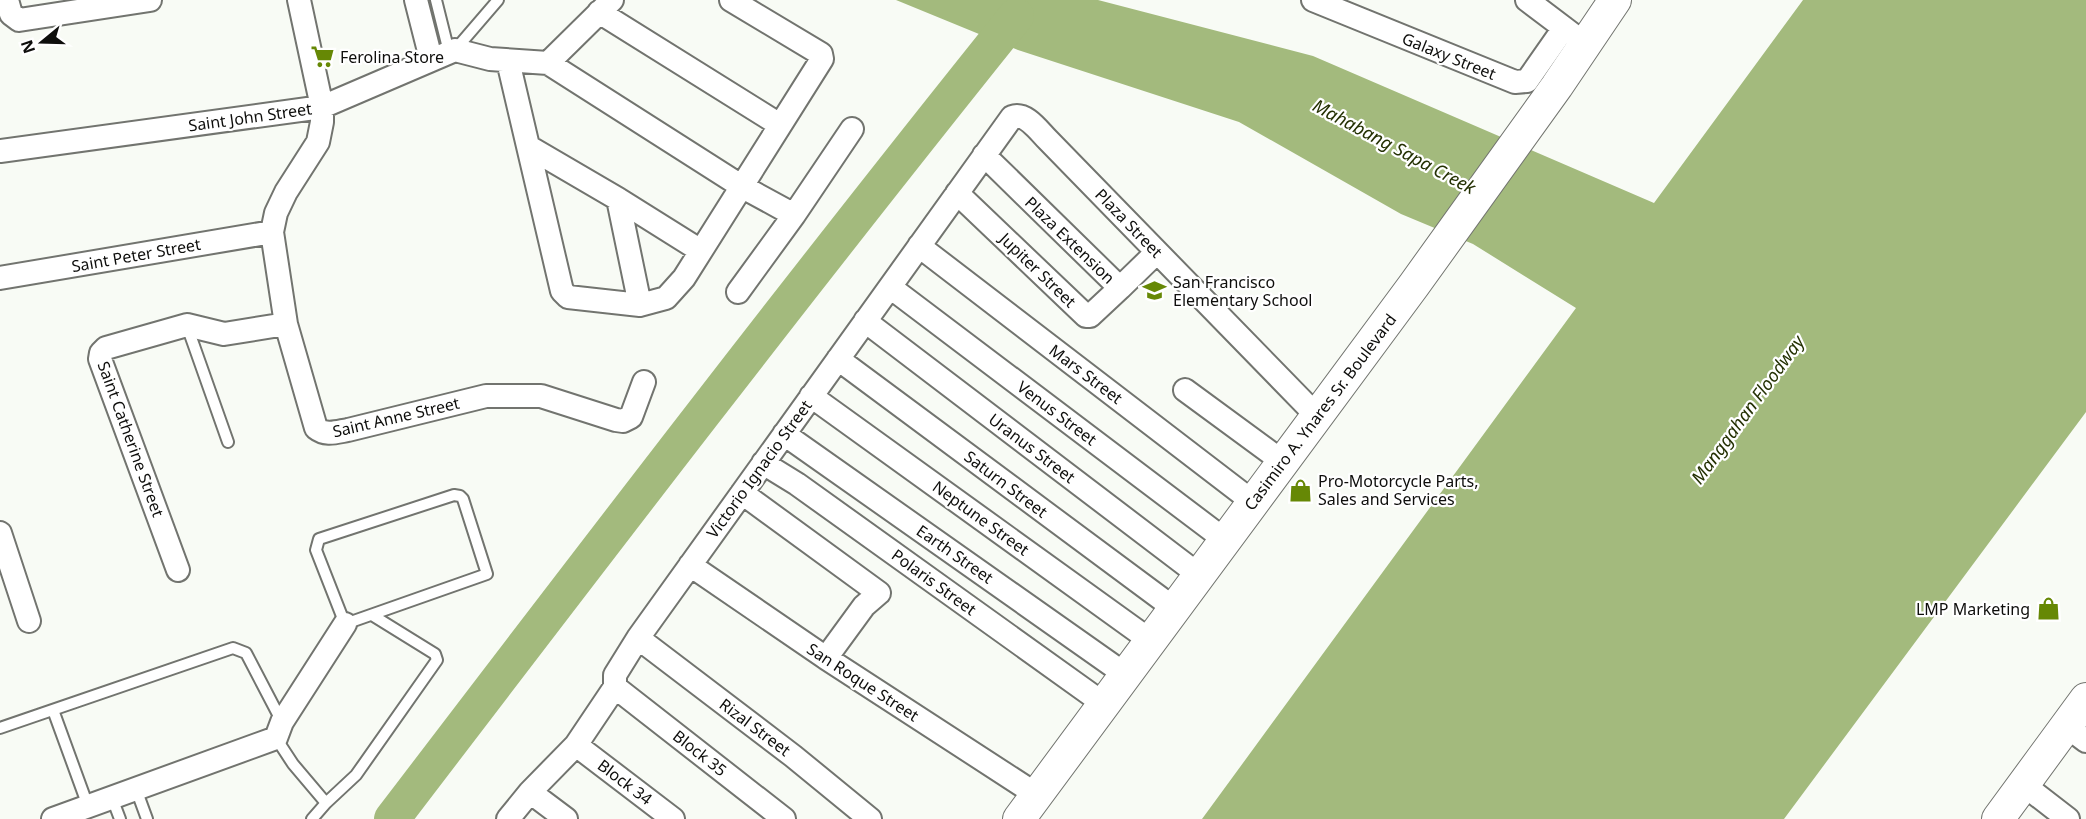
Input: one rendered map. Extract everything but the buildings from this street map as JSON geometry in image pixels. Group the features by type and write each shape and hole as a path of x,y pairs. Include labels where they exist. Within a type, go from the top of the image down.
{"main road":[{"name":"Casimiro A. Ynares Sr. Boulevard","path":"1028,807 1421,276 1555,90 1575,35 1614,0"},
{"path":"1998,819 2024,785 2076,734 2086,699"}],"street":[{"path":"8,3 11,14 20,20 150,0"},
{"name":"Saint Anne Street","path":"299,0 322,107 322,122 318,142 286,192 276,213 272,232 286,324 316,428 327,434 486,396 541,396 616,420 623,420 631,417 644,382"},
{"path":"416,0 445,54 548,63 741,186 794,215"},
{"path":"499,60 529,147 562,291 568,297 640,305 666,298 684,278 822,59 821,54 731,0"},
{"name":"Galaxy Street","path":"1313,0 1515,82 1527,81 1575,35"},
{"path":"1527,0 1575,35"},
{"path":"548,63 605,6 780,125"},
{"name":"Saint John Street","path":"0,151 322,107 445,54"},
{"name":"Plaza Street","path":"1012,117 1024,116 1317,416"},
{"name":"Victorio Ignacio Street","path":"508,819 530,792 576,745 615,687 615,675 638,638 1012,117"},
{"path":"738,292 852,129"},
{"path":"529,147 701,251"},
{"name":"Plaza Extension","path":"984,155 1120,288 1157,252"},
{"name":"Jupiter Street","path":"957,193 1086,316 1090,316 1120,288"},
{"path":"618,199 640,305"},
{"name":"Saint Peter Street","path":"0,278 272,232"},
{"name":"Mars Street","path":"919,246 1253,502"},
{"name":"Venus Street","path":"890,287 1225,540"},
{"name":"Uranus Street","path":"865,321 1199,575"},
{"name":"Saint Catherine Street","path":"178,570 100,358 101,353 106,348 187,325 224,334 286,324"},
{"name":"Saturn Street","path":"838,359 1174,609"},
{"path":"1185,390 1283,462"},
{"name":"Neptune Street","path":"811,396 1151,641"},
{"name":"Earth Street","path":"784,434 1126,675"},
{"name":"Polaris Street","path":"763,464 807,491 1104,704"},
{"path":"741,493 879,593 864,606 826,658"},
{"path":"0,533 29,621"},
{"name":"San Roque Street","path":"690,565 826,658 1028,807"},
{"path":"53,819 88,806 116,808 136,789 279,730 345,624"},
{"name":"Rizal Street","path":"638,638 793,756 870,819"},
{"name":"Block 35","path":"615,687 784,819"},
{"name":"Block 34","path":"576,745 673,819"},
{"path":"2024,785 2068,819"},
{"path":"530,792 566,819"}],"lane":[{"path":"436,0 445,54"},
{"path":"445,54 498,0"},
{"path":"187,325 228,442"},
{"path":"454,495 464,499 487,574 345,624 316,550 319,539 454,495"},
{"path":"312,819 356,775 437,660 435,654 372,615"},
{"path":"0,728 233,648 246,653 293,764 326,803"},
{"path":"53,710 88,806"},
{"path":"136,789 147,819"}],"water":[{"path":"896,0 1098,0 1313,56 1654,203 1803,0 2086,0 2086,412 1784,819 1202,819 1576,308 1473,244 1401,214 1239,122 1018,50"}],"waterway":[{"path":"392,819 780,315 1016,16"}],"place":[{"name":"Ferolina Store","path":"322,57"},
{"name":"San Francisco Elementary School","path":"1155,291"},
{"name":"Pro-Motorcycle Parts, Sales and Services","path":"1300,490"},
{"name":"LMP Marketing","path":"2048,609"}],"water label":[{"name":"Mahabang Sapa Creek","path":"1394,147"},
{"name":"Manggahan Floodway","path":"1748,410"}]}
